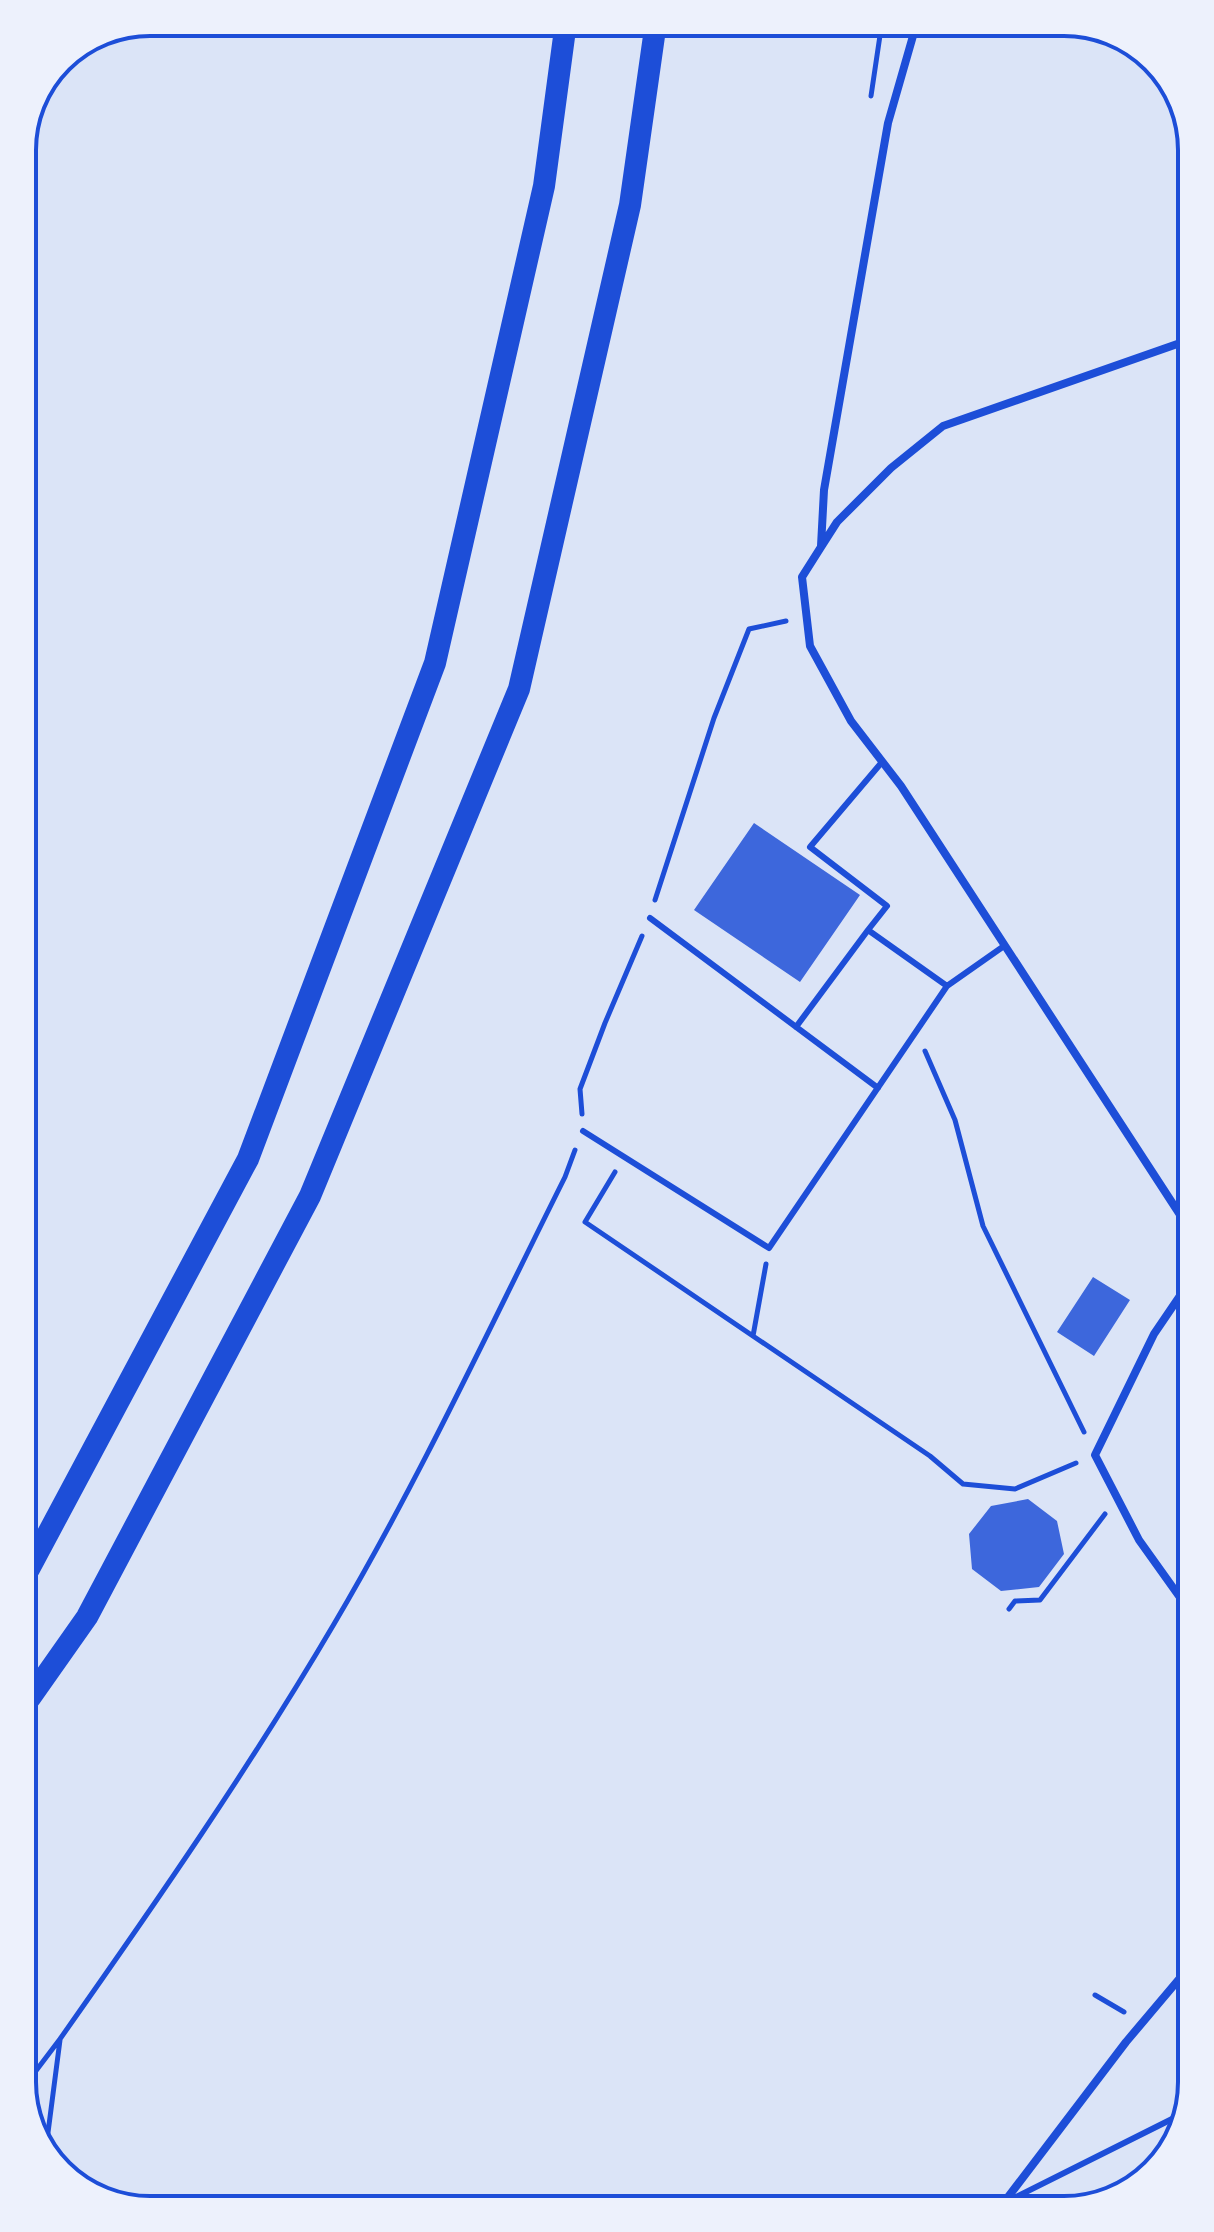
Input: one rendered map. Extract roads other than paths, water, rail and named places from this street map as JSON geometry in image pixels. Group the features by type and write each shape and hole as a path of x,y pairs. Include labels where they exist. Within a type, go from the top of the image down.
{"highway":[{"path":"36,1556 248,1159 435,663 544,186 564,36"},
{"path":"36,1689 87,1617 310,1196 519,689 630,205 654,36"}],"street":[{"path":"821,547 824,490 888,123 913,36"},
{"path":"1178,344 943,426 891,468 837,522 802,577 810,646 851,721 901,786 1178,1212"},
{"path":"1178,1299 1154,1334 1095,1455 1139,1540 1178,1595"},
{"path":"1010,2196 1178,1980"}],"lane":[{"path":"796,1027 887,906 810,847 882,762"},
{"path":"650,918 878,1088"},
{"path":"868,930 947,986"},
{"path":"583,1131 769,1248 947,986 1004,946"},
{"path":"1016,2196 1172,2119"}]}
